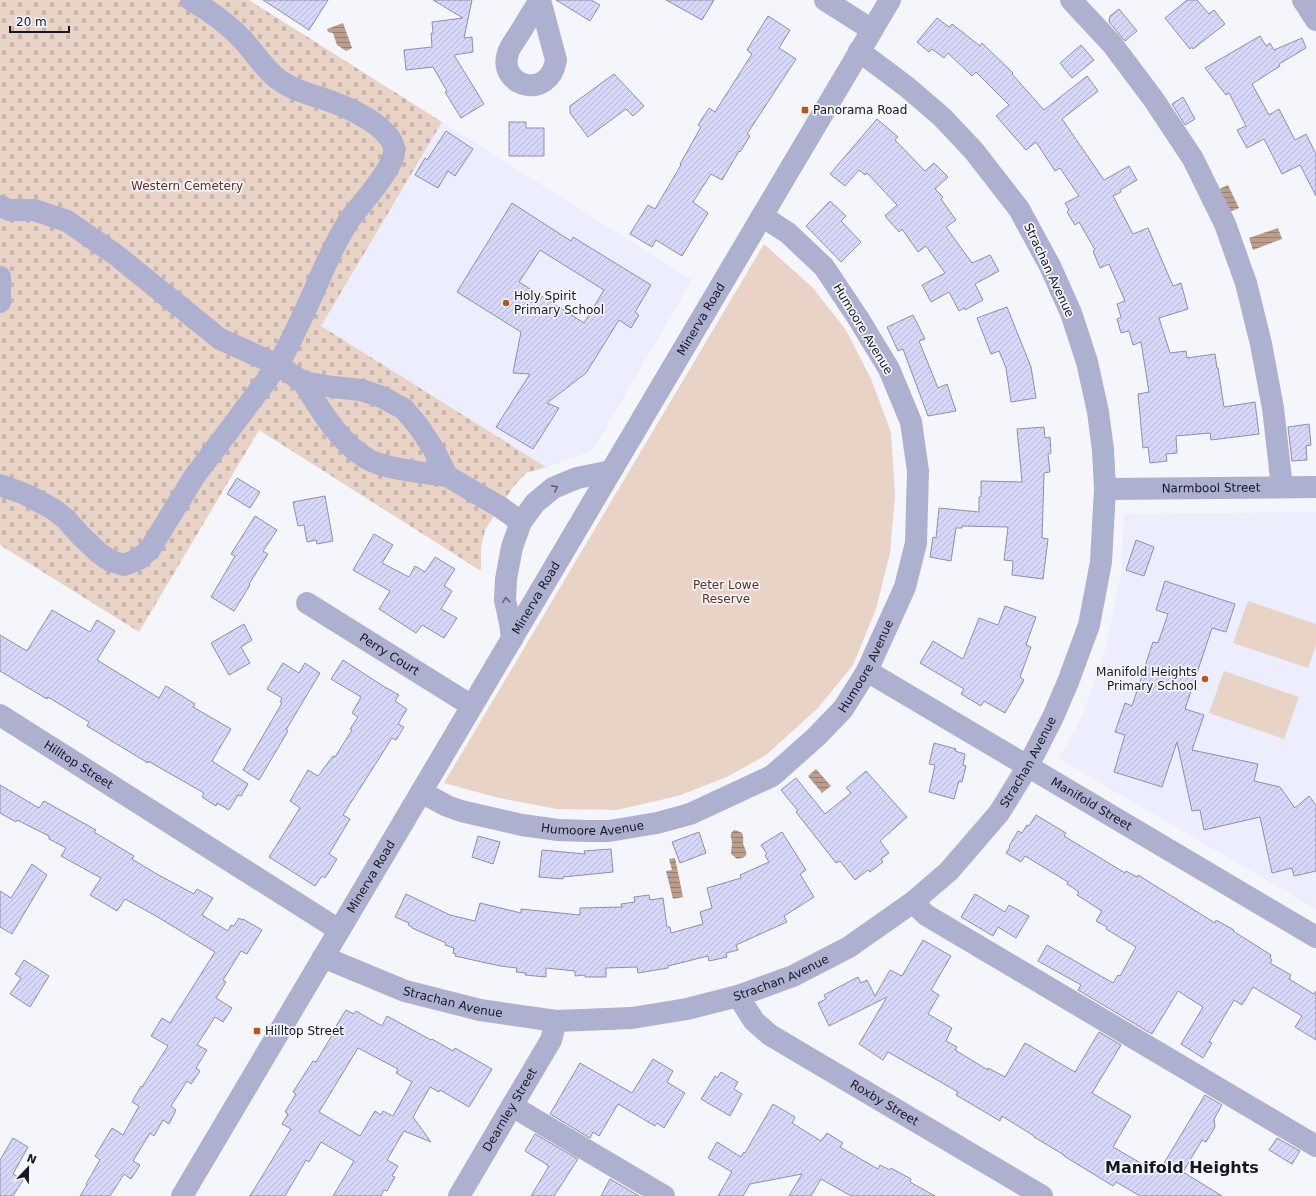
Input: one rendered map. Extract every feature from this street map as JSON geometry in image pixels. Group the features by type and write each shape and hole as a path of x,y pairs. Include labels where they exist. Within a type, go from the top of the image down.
{"street":[{"path":"0,485 25,494 53,509 66,519 99,553 111,561 124,565 139,559 150,549 194,477 278,365 289,346 341,234 386,171 393,157 394,150 392,143 384,132 360,115 334,103 296,90 282,82 270,72 232,29 191,0"},
{"path":"825,0 872,30"},
{"name":"Minerva Road","path":"182,1196 890,0"},
{"path":"1071,0 1112,44 1154,100 1193,159 1225,224 1246,283 1261,344 1274,408 1282,488"},
{"path":"1303,0 1316,20"},
{"name":"Strachan Avenue","path":"323,957 405,991 480,1010 556,1021 632,1018 687,1009 738,996 793,976 849,947 913,902 949,871 999,813 1028,766 1053,718 1089,626 1101,562 1105,489 1103,450 1098,412 1087,362 1071,313 1050,266 1019,209 974,151 942,117 907,87 859,51"},
{"path":"0,206 9,210 34,210 67,221 116,255 220,339 278,365 303,382 337,431 352,448 366,459 384,465 447,476 500,507 521,522"},
{"name":"Humoore Avenue","path":"421,792 447,806 461,811 522,826 558,830 609,831 657,823 690,814 772,776 816,737 843,709 867,671 905,587 916,543 918,471 911,422 889,369 858,318 824,267 788,233 762,216"},
{"path":"0,277 0,302"},
{"path":"303,382 361,390 382,396 404,409 419,427 434,450 447,476"},
{"path":"512,639 505,600 506,579 512,547 521,522 535,503 553,488 577,478 611,471"},
{"name":"Narmbool Street","path":"1105,489 1316,487"},
{"name":"Perry Court","path":"307,603 472,706"},
{"name":"Manifold Street","path":"867,671 1316,937"},
{"name":"Hilltop Street","path":"0,715 339,930"},
{"path":"913,902 926,915 1316,1146"},
{"name":"Roxby Street","path":"738,996 754,1021 770,1035 1042,1196"},
{"name":"Dearnley Street","path":"459,1196 550,1040 556,1021"},
{"path":"512,1106 664,1196"}],"shaded area":[{"path":"343,23 352,48 346,51 337,45 333,33 328,32 327,29"},
{"name":"Holy Spirit Primary School","path":"442,122 692,280 592,451 546,467 321,326"},
{"path":"1228,185 1239,208 1230,212 1219,189"},
{"path":"1278,228 1282,239 1253,250 1249,238"},
{"name":"Manifold Heights Primary School","path":"1316,512 1316,909 1059,759 1083,714 1107,645 1121,573 1124,514"},
{"path":"816,769 831,786 822,793 808,776"},
{"path":"734,830 742,833 746,853 745,857 737,859 731,854 731,835"},
{"path":"675,858 683,897 673,899 666,871 672,870 669,859"}],"green space":[{"name":"Western Cemetery","path":"0,0 249,0 442,122 321,326 546,467 526,473 513,487 485,530 481,547 481,571 259,430 139,632 0,545"},
{"name":"Peter Lowe Reserve","path":"764,244 812,287 846,330 871,379 891,432 895,495 890,553 876,609 853,665 818,708 766,755 727,777 678,796 616,810 557,809 499,798 444,783"},
{"path":"1248,601 1316,624 1316,645 1308,668 1233,643"},
{"path":"1224,671 1299,697 1284,739 1209,713"}],"building":[{"path":"263,0 328,0 309,30"},
{"path":"433,0 472,0 464,38 472,37 473,52 454,55 484,104 461,118 445,92 447,91 433,67 406,70 404,50 432,47 432,22 463,18"},
{"path":"556,0 591,0 600,5 590,21"},
{"path":"666,0 714,0 702,20"},
{"path":"1187,0 1197,0 1209,14 1214,10 1225,24 1193,49 1192,47 1190,49 1165,18"},
{"path":"1119,9 1137,31 1125,41 1109,22 1110,16"},
{"path":"768,16 790,30 779,48 796,59 747,134 750,136 740,152 739,151 722,180 711,174 693,202 708,213 682,256 656,240 652,247 630,234 648,205 655,209 701,127 698,125 709,108 715,112 752,54 747,50"},
{"path":"937,18 949,27 952,24 980,46 982,43 1013,73 1012,74 1044,110 1087,76 1098,91 1062,119 1104,180 1129,166 1137,180 1113,196 1133,234 1148,228 1173,286 1181,283 1188,309 1159,318 1170,353 1186,351 1187,358 1215,354 1224,407 1255,402 1259,434 1211,440 1210,433 1176,436 1177,453 1166,454 1167,461 1150,463 1148,447 1143,448 1138,394 1149,392 1141,342 1133,345 1129,331 1121,333 1117,319 1121,317 1117,304 1125,301 1109,264 1100,268 1093,251 1095,250 1079,222 1075,225 1067,212 1069,210 1065,203 1079,196 1060,168 1055,171 1036,142 1026,150 996,116 1009,105 976,72 972,76 948,53 944,58 932,49 929,52 917,42"},
{"path":"1260,36 1266,46 1270,43 1274,50 1302,38 1306,48 1279,64 1280,66 1252,84 1269,115 1279,109 1295,140 1306,134 1316,154 1316,196 1300,165 1282,174 1264,139 1247,148 1237,130 1246,126 1229,93 1226,95 1205,68"},
{"path":"1081,45 1094,60 1072,78 1060,63"},
{"path":"614,74 644,106 633,116 626,109 588,137 570,113 570,106"},
{"path":"1183,97 1195,119 1185,125 1172,104"},
{"path":"877,119 898,137 895,140 925,171 934,163 948,177 935,189 943,197 941,199 956,220 946,227 972,263 990,255 999,271 975,284 983,300 965,310 964,308 959,311 949,292 931,302 922,285 945,273 926,246 918,252 902,229 899,232 885,216 897,205 867,173 865,175 859,170 845,186 830,174"},
{"path":"509,122 526,122 526,128 544,128 544,156 509,156"},
{"path":"446,131 473,149 455,176 448,171 438,188 415,175 425,158 427,160"},
{"path":"830,201 846,216 841,221 861,242 841,262 806,226"},
{"path":"512,203 571,241 573,237 651,285 635,312 639,315 631,328 619,320 586,373 547,403 559,408 533,449 496,427 530,374 513,373 521,332 457,292","holes":["540,250 604,290 584,323 519,282"]},
{"path":"1007,307 1031,367 1036,398 1011,402 1006,368 999,351 991,354 977,318"},
{"path":"913,315 925,339 919,341 938,388 947,384 956,411 928,416 903,349 898,351 887,327"},
{"path":"1309,424 1311,445 1306,446 1307,460 1292,461 1288,427"},
{"path":"1044,427 1045,438 1050,437 1051,453 1048,454 1050,472 1044,473 1042,538 1048,539 1043,579 1012,575 1013,561 1004,560 1008,527 962,526 962,528 956,528 951,561 930,557 933,537 936,538 939,508 979,512 981,481 1022,482 1017,429"},
{"path":"237,478 260,492 250,508 227,494"},
{"path":"325,496 333,541 317,544 316,540 307,542 304,525 298,526 293,502"},
{"path":"255,516 277,530 263,551 268,554 234,611 211,597 235,556 231,554"},
{"path":"374,534 393,545 382,563 409,577 415,566 425,572 435,557 455,569 444,586 452,591 441,609 457,618 444,638 422,625 416,633 379,609 390,591 353,570"},
{"path":"1136,540 1154,547 1144,576 1126,570"},
{"path":"1165,581 1235,604 1226,632 1212,628 1185,709 1204,715 1192,750 1258,764 1254,781 1280,787 1295,808 1309,796 1316,805 1316,871 1294,876 1292,868 1272,873 1260,817 1204,830 1200,810 1192,811 1177,742 1162,787 1114,772 1125,735 1115,732 1125,703 1132,706 1153,642 1158,643 1168,614 1156,610"},
{"path":"1005,606 1036,617 1026,645 1031,647 1020,677 1024,680 1005,713 984,701 981,706 961,694 964,689 920,663 933,641 963,659 979,618 998,625"},
{"path":"52,610 90,632 97,620 115,631 97,660 159,698 166,686 195,704 193,707 231,729 212,761 248,784 241,796 238,795 229,810 217,803 216,806 202,797 204,793 148,761 148,763 87,726 89,722 48,697 47,699 0,671 0,635 27,651"},
{"path":"244,624 252,640 241,647 250,663 229,675 211,643"},
{"path":"343,660 399,695 395,701 407,709 398,724 404,727 396,740 392,738 343,815 350,819 329,854 337,859 325,878 322,876 315,886 269,857 300,808 290,801 308,770 318,776 333,756 335,757 352,730 350,729 358,717 352,713 361,697 331,679"},
{"path":"283,663 299,673 305,663 320,673 286,730 288,731 259,780 243,770 282,703 280,702 282,698 267,689"},
{"path":"934,743 956,749 955,751 965,754 963,765 966,766 962,782 959,781 954,799 929,792 935,765 929,764"},
{"path":"866,771 907,817 880,841 889,853 881,859 883,862 870,872 868,870 855,880 840,861 836,863 796,812 798,811 781,790 796,778 825,814 851,793 846,788"},
{"path":"0,785 39,808 44,801 96,830 94,832 134,856 132,859 155,873 194,894 197,889 213,898 202,915 228,931 231,925 234,926 239,918 262,930 247,954 241,951 223,980 226,982 216,998 232,1008 223,1022 215,1017 197,1045 207,1050 196,1068 200,1071 191,1084 187,1081 171,1106 176,1110 169,1124 163,1120 154,1136 150,1133 133,1161 140,1165 131,1179 124,1174 110,1196 80,1196 100,1160 95,1156 112,1128 123,1135 139,1106 132,1102 168,1046 151,1036 162,1018 170,1023 215,952 125,899 117,911 90,895 101,878 61,856 66,848 49,839 49,836 17,820 16,822 0,813"},
{"path":"1036,815 1066,833 1064,836 1125,873 1126,871 1137,877 1138,875 1215,923 1216,920 1234,930 1233,931 1271,955 1270,958 1272,960 1270,963 1291,975 1289,979 1314,994 1316,991 1316,1040 1295,1027 1302,1016 1253,987 1242,1005 1234,1000 1209,1042 1212,1043 1203,1058 1181,1044 1203,1007 1178,991 1152,1034 1078,990 1081,985 1038,961 1047,945 1113,983 1118,975 1120,976 1136,947 1106,929 1107,927 1096,921 1102,911 1077,895 1079,892 1067,884 1068,882 1025,856 1021,862 1006,853 1018,831 1022,833 1027,825 1029,826"},
{"path":"699,832 706,853 680,863 672,842"},
{"path":"782,832 806,870 800,874 814,897 784,916 787,922 736,945 738,950 726,953 727,957 709,961 708,956 668,966 668,968 638,973 637,967 606,968 606,977 585,977 585,975 575,976 575,971 546,968 546,977 525,975 526,973 516,972 517,968 500,966 455,956 456,954 453,953 454,948 412,928 408,925 409,923 395,917 406,894 450,915 475,921 480,903 521,913 521,909 580,915 580,908 622,907 621,904 635,902 634,897 649,895 650,900 663,898 667,927 670,927 671,933 703,924 700,912 712,908 707,888 741,878 740,875 769,862 765,855 767,854 761,845"},
{"path":"478,836 500,842 493,864 472,857"},
{"path":"611,849 613,872 563,877 563,879 539,877 542,850 585,854 584,851"},
{"path":"32,864 47,875 12,934 0,927 0,891 11,898"},
{"path":"975,894 1005,912 1009,905 1029,916 1016,938 998,927 993,936 961,917"},
{"path":"923,940 951,956 931,990 939,995 928,1014 952,1028 946,1041 957,1047 955,1050 988,1070 988,1068 1005,1077 1025,1043 1075,1072 1099,1032 1121,1045 1092,1093 1131,1116 1113,1147 1158,1173 1205,1095 1222,1105 1214,1119 1215,1127 1206,1142 1202,1140 1183,1172 1222,1196 1140,1196 1116,1182 1113,1186 1002,1116 1000,1121 956,1095 958,1092 888,1052 883,1060 859,1044 887,997 829,1026 818,1003 826,999 824,995 858,977 861,983 867,980 875,996 890,970 902,976"},
{"path":"24,960 49,976 30,1007 10,994 21,978 15,974"},
{"path":"346,1010 354,1014 356,1011 382,1026 387,1016 453,1051 455,1048 492,1069 469,1107 440,1090 439,1092 430,1087 413,1117 431,1142 404,1131 387,1160 398,1166 392,1176 395,1177 387,1191 384,1190 381,1196 333,1196 354,1161 321,1142 309,1162 306,1160 285,1196 250,1196 291,1129 282,1124 288,1114 285,1112 296,1094 293,1092 313,1061 316,1062 337,1027 336,1026","holes":["358,1048 398,1069 396,1073 412,1082 393,1116 383,1111 381,1115 375,1111 360,1136 319,1112"]},
{"path":"653,1059 673,1071 667,1082 685,1093 664,1128 657,1123 655,1126 618,1104 599,1136 593,1132 590,1138 550,1114 580,1063 632,1093"},
{"path":"721,1072 738,1082 734,1089 742,1094 730,1116 701,1099 715,1076 717,1078"},
{"path":"773,1104 795,1117 792,1123 821,1141 827,1133 843,1143 840,1147 878,1169 880,1165 890,1170 891,1168 911,1179 910,1182 935,1196 851,1196 821,1179 811,1196 789,1196 802,1174 750,1184 743,1196 718,1196 732,1172 708,1158 717,1142 741,1157 744,1152 745,1153"},
{"path":"535,1134 578,1159 554,1196 531,1196 549,1166 525,1151"},
{"path":"13,1138 28,1147 13,1174 23,1180 13,1196 0,1196 0,1160"},
{"path":"1277,1138 1300,1151 1292,1164 1269,1150"},
{"path":"610,1179 639,1196 601,1196"}],"place":[{"name":"Panorama Road","path":"805,110"},
{"name":"Holy Spirit Primary School","path":"506,303"},
{"name":"Manifold Heights Primary School","path":"1205,679"},
{"name":"Hilltop Street","path":"257,1031"}],"district":[{"name":"Manifold Heights","path":"1182,1167"}]}
